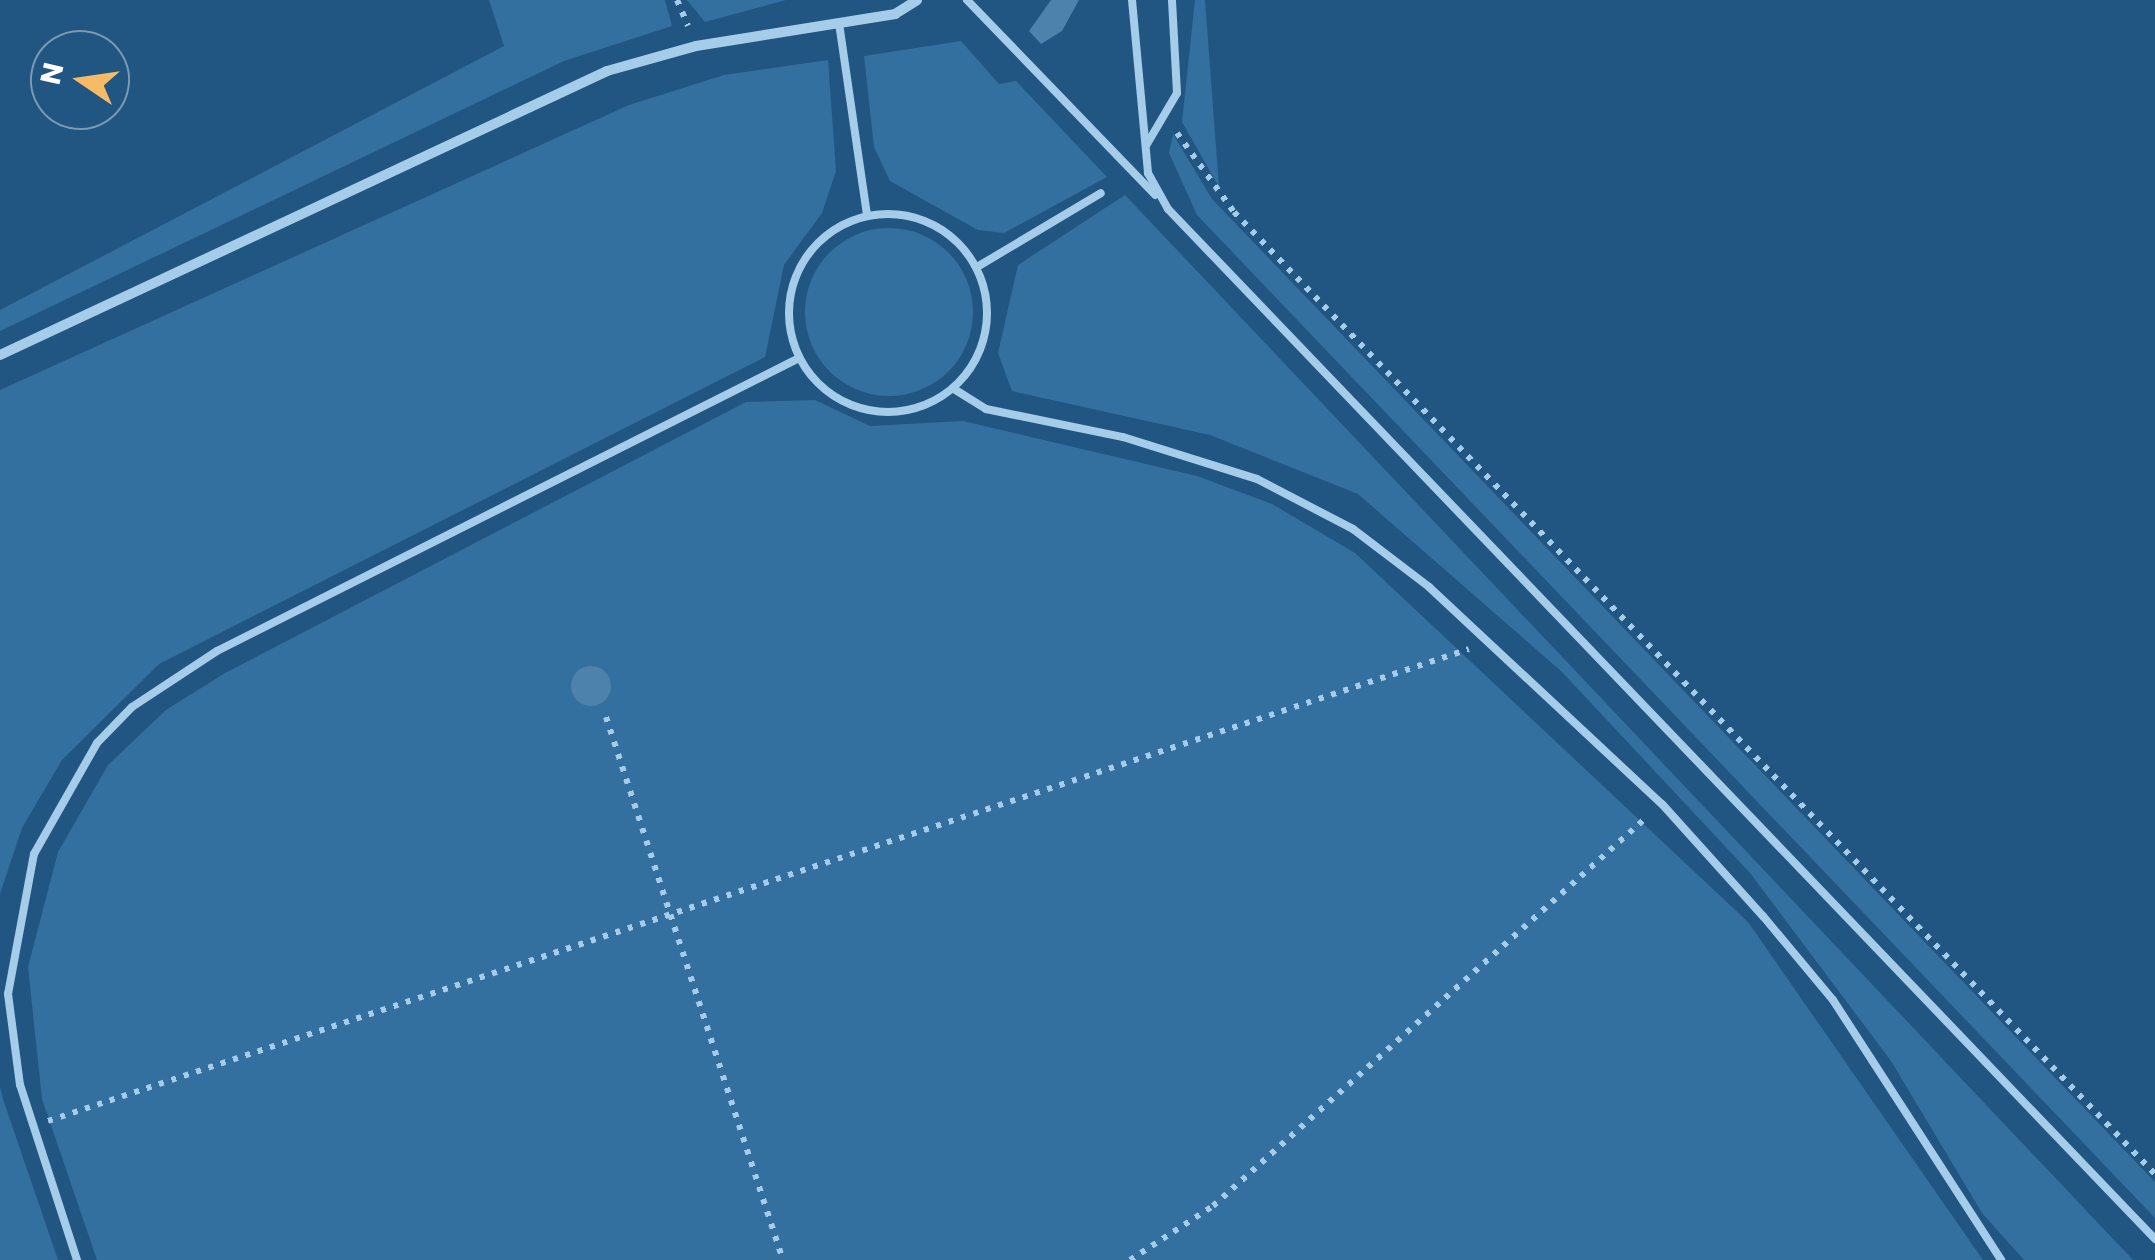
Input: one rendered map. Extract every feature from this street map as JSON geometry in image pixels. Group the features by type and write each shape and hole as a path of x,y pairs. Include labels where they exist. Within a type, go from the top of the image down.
{"street":[{"path":"0,355 607,71 895,14 917,0"}],"lane":[{"path":"967,0 2155,1239"},
{"path":"1122,0 1130,17"},
{"path":"1132,0 1130,17 1146,154 1168,208"},
{"path":"1146,154 1178,80 1172,0"},
{"path":"838,23 867,216"},
{"path":"977,267 1101,193"},
{"path":"867,216 929,221 977,267 986,334 954,388 927,406 864,410 834,398 800,358 788,318 799,270 831,230 867,216"},
{"path":"77,1260 33,1126 8,994 22,892 74,776 132,706 217,651 800,358"},
{"path":"954,388 986,409 1123,436 1308,501 1493,641 1662,804 1832,1000 2001,1260"}],"path":[{"path":"1166,114 1234,212 2155,1174"},
{"path":"33,1126 1493,641"},
{"path":"606,717 783,1260"},
{"path":"1130,1260 1213,1206 1662,804"}],"shaded area":[{"path":"489,0 665,0 672,26 564,61 0,331 0,310 504,46"},
{"path":"687,0 786,0 705,22"},
{"path":"1195,0 1205,0 1219,187 1182,122"},
{"path":"961,41 999,84 1016,81 1107,177 1004,233 978,230 890,181 874,147 864,56"},
{"path":"828,60 836,171 822,213 784,265 765,357 159,664 62,760 22,828 0,894 0,390 629,105 724,75"},
{"path":"1173,134 1212,199 2155,1182 2155,1218 1197,215 1169,153"},
{"path":"1125,195 2133,1260 2024,1260 1982,1213 1891,1061 1750,873 1562,672 1358,494 1210,435 1012,391 998,353 1018,265"},
{"path":"889,228 921,235 948,253 966,280 973,312 966,344 948,371 921,389 889,396 857,389 830,371 812,344 805,312 812,280 830,253 857,235"},
{"path":"815,400 870,426 963,421 1197,476 1272,504 1355,553 1748,922 1983,1260 97,1260 42,1099 28,967 58,852 108,765 166,710 225,673 746,402"},
{"path":"0,1087 3,1099 58,1260 0,1260"}],"building":[{"path":"1051,0 1079,0 1062,31 1041,44 1029,31"},
{"path":"591,666 605,672 611,686 605,700 591,706 577,700 571,686 577,672"}]}
